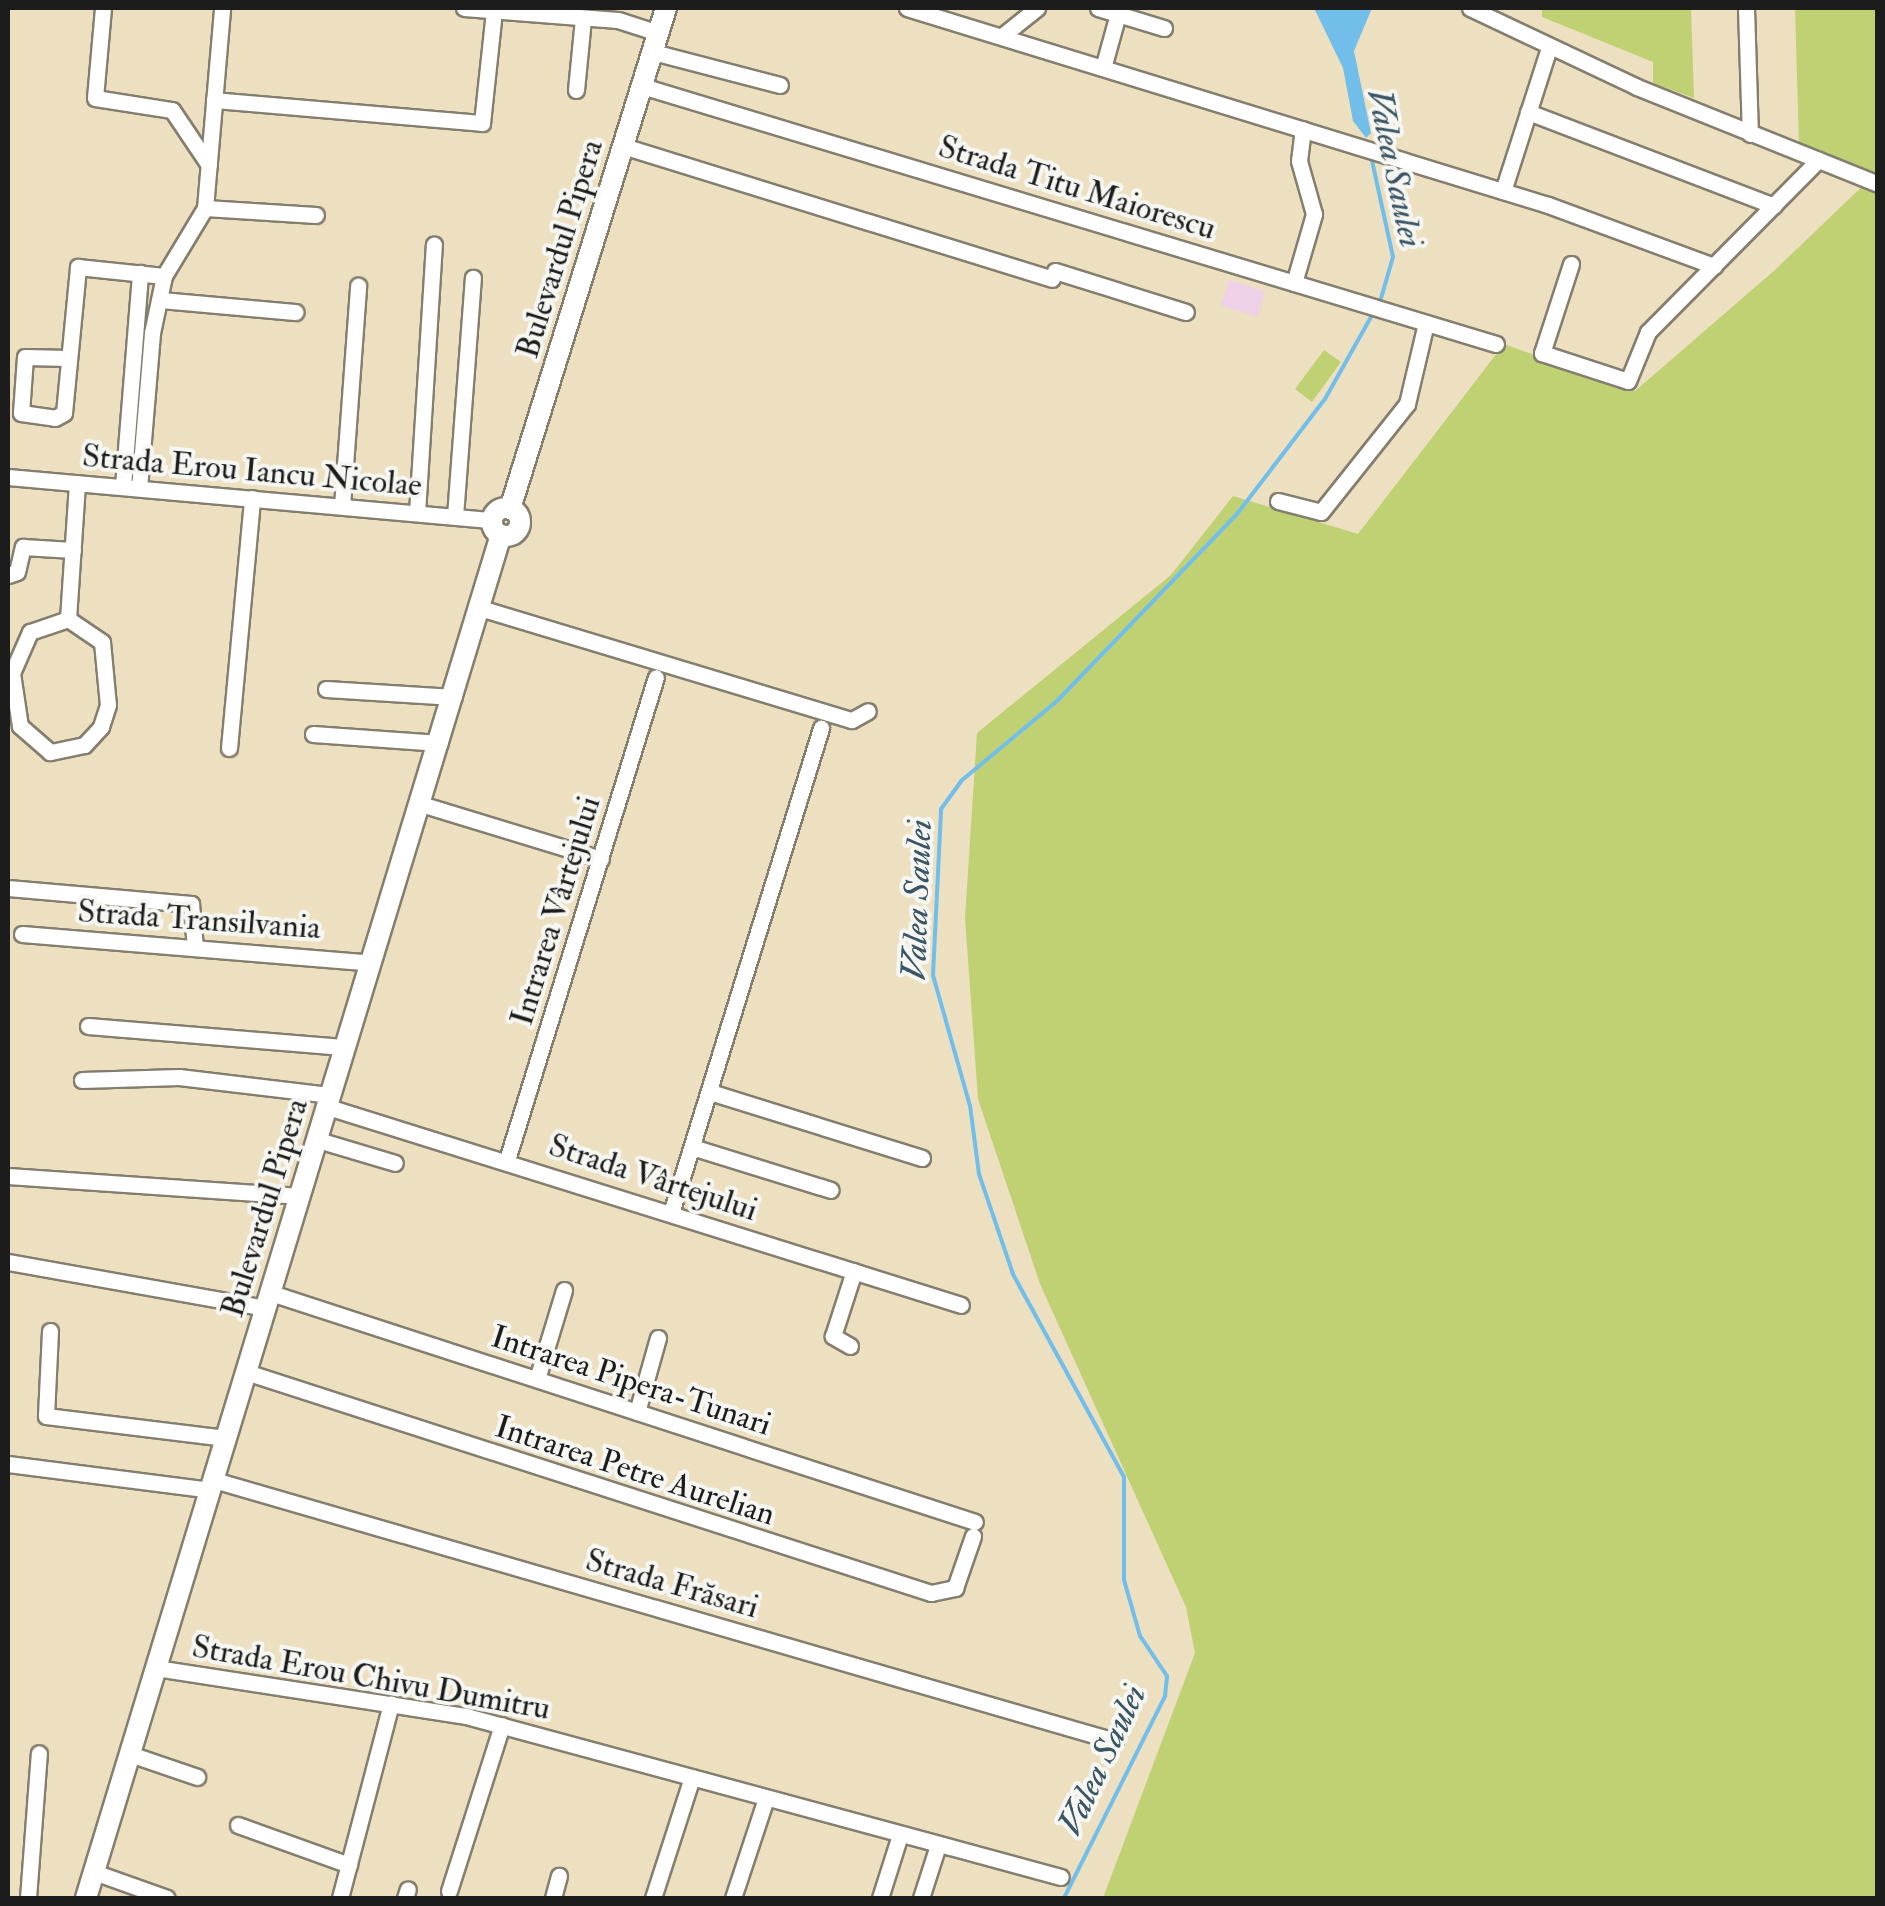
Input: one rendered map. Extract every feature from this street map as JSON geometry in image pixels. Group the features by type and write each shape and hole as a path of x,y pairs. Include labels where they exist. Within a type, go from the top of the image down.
{"main road":[{"name":"Bulevardul Pipera","path":"86,1898 440,743 501,521 624,146 642,86 650,38 666,8"}],"street":[{"path":"103,8 95,98 165,106 209,165"},
{"path":"131,487 164,276 205,208 222,8"},
{"path":"464,8 588,19 780,85"},
{"path":"907,8 1503,191 1714,266"},
{"path":"1002,36 1037,8"},
{"path":"1098,8 1164,28"},
{"path":"1470,8 1549,48 1878,184"},
{"path":"1746,8 1750,134"},
{"path":"214,100 482,123 494,10"},
{"path":"1103,68 1118,14"},
{"path":"576,90 588,19"},
{"path":"1503,191 1549,48"},
{"name":"Strada Titu Maiorescu","path":"642,86 1496,344"},
{"path":"1528,112 1774,206"},
{"path":"1294,283 1314,214 1298,161 1303,130"},
{"path":"624,146 1186,312"},
{"path":"1571,264 1542,353 1628,381 1648,332 1818,160"},
{"path":"205,208 316,215"},
{"path":"417,513 434,245"},
{"path":"69,358 25,357 21,413 56,418 64,412 78,267 164,276"},
{"path":"131,487 140,273"},
{"path":"455,516 473,278"},
{"path":"342,506 358,286"},
{"path":"160,300 295,312"},
{"path":"1278,501 1321,512 1407,404 1426,324"},
{"name":"Strada Erou Iancu Nicolae","path":"8,477 501,521"},
{"path":"68,619 78,482"},
{"path":"229,748 252,498"},
{"path":"8,575 17,572 22,547 73,550"},
{"path":"480,608 852,720 868,710"},
{"path":"68,619 102,642 108,705 102,727 84,745 50,752 20,726 12,673 30,632 68,619"},
{"name":"Intrarea Vârtejului","path":"508,1160 656,677"},
{"path":"326,688 454,696"},
{"path":"671,1213 821,728"},
{"path":"313,734 440,743"},
{"path":"421,804 601,859"},
{"path":"8,888 191,904 195,947"},
{"name":"Strada Transilvania","path":"22,934 372,963"},
{"path":"88,1026 346,1047"},
{"name":"Strada Vârtejului","path":"82,1080 179,1077 330,1101 960,1305"},
{"path":"710,1092 922,1158"},
{"path":"318,1140 395,1164"},
{"path":"692,1147 831,1190"},
{"path":"8,1176 300,1196"},
{"name":"Intrarea Pipera-Tunari","path":"8,1262 268,1301 537,1379 974,1529"},
{"path":"850,1346 833,1336 854,1271"},
{"path":"537,1379 564,1290"},
{"path":"50,1331 46,1416 226,1438"},
{"path":"637,1412 658,1338"},
{"name":"Intrarea Petre Aurelian","path":"246,1372 931,1593 955,1588 974,1529"},
{"name":"Strada Frăsari","path":"8,1464 212,1485 1115,1741"},
{"name":"Strada Erou Chivu Dumitru","path":"156,1668 502,1725 1061,1876"},
{"path":"340,1898 391,1704"},
{"path":"449,1891 502,1725"},
{"path":"28,1898 40,1753"},
{"path":"130,1754 197,1777"},
{"path":"653,1898 692,1778"},
{"path":"733,1898 766,1798"},
{"path":"238,1825 349,1865"},
{"path":"880,1898 900,1835"},
{"path":"921,1898 938,1845"},
{"path":"94,1872 167,1898"},
{"path":"552,1898 559,1876"}],"shaded area":[{"path":"1229,280 1265,291 1258,317 1221,306"}],"green space":[{"path":"1542,8 1691,8 1694,98 1653,83 1653,62 1542,17"},
{"path":"1795,8 1877,8 1877,1898 1103,1898 1195,1653 1186,1607 1040,1284 978,1099 965,918 977,733 1171,575 1233,496 1358,534 1504,344 1635,391 1775,270 1874,175 1799,145"},
{"path":"1324,350 1341,362 1312,402 1295,389"}],"water":[{"path":"1314,8 1372,8 1354,51 1371,133 1366,138 1353,121 1343,68"}],"waterway":[{"name":"Valea Saulei","path":"1371,156 1393,257 1380,302"},
{"name":"Valea Saulei","path":"1064,1898 1165,1696 1167,1676 1140,1636 1124,1580 1124,1477 1013,1274 979,1174 970,1106 933,975 941,809 961,781 1057,701 1237,514 1325,399 1375,310"}]}
